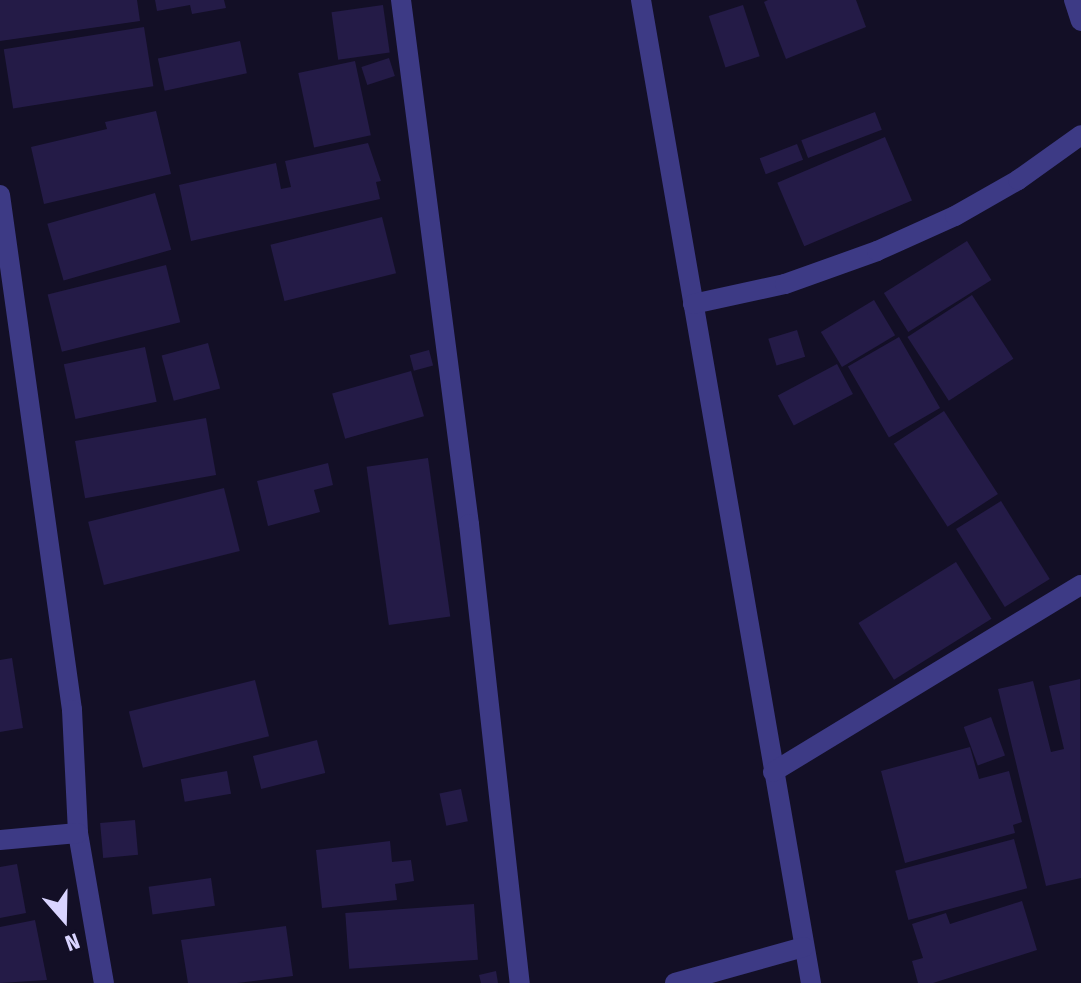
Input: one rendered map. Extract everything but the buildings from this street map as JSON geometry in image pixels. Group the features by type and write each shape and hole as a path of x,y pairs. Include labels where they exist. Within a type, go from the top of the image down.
{"street":[{"path":"401,0 467,508 520,983"},
{"path":"641,0 811,983"},
{"path":"1074,0 1081,21"},
{"path":"693,304 785,284 877,251 980,202 1081,135"},
{"path":"0,195 5,255 72,710 78,833 104,983"},
{"path":"773,772 1081,585"},
{"path":"0,840 78,833"},
{"path":"675,983 804,947"}]}
